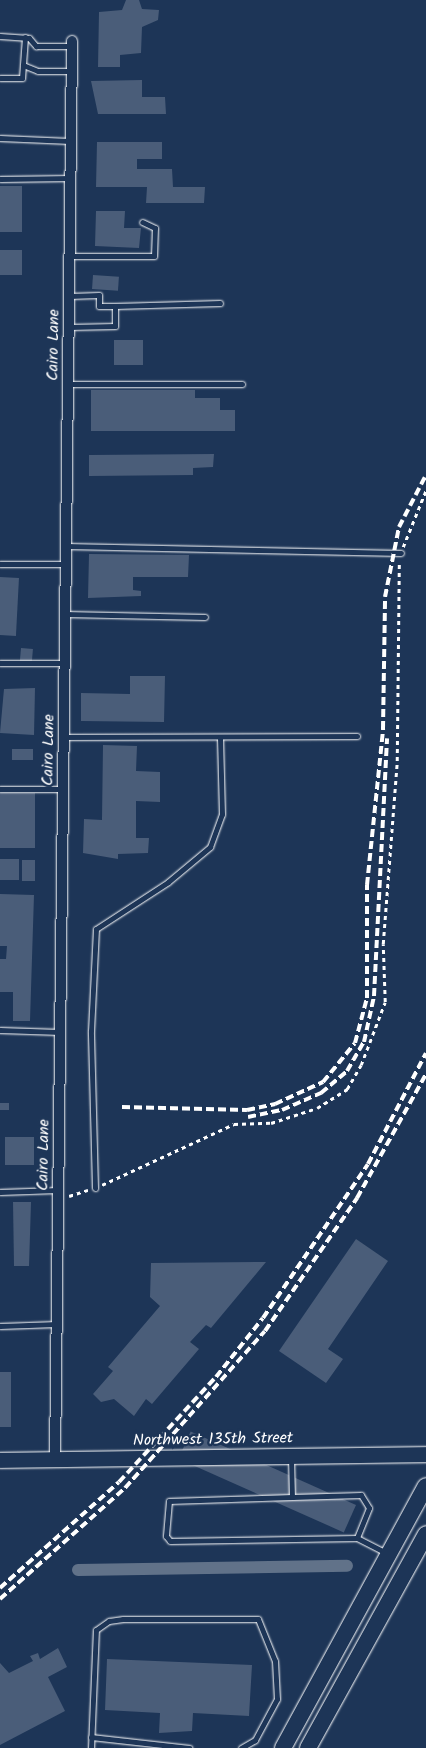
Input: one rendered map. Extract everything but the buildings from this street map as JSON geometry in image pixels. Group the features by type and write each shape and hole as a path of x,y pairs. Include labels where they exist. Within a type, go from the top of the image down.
{"main road":[{"name":"Northwest 135th Street","path":"0,1460 426,1454"},
{"path":"283,1748 426,1486"},
{"path":"308,1748 426,1534"}],"street":[{"name":"Cairo Lane","path":"55,1459 72,44"}],"lane":[{"path":"0,36 24,37 36,46 72,44"},
{"path":"0,78 22,78 24,37"},
{"path":"23,65 38,71 72,71"},
{"path":"0,138 71,141"},
{"path":"0,179 71,178"},
{"path":"70,256 154,256 155,228 142,222"},
{"path":"69,296 99,295 99,306 220,303"},
{"path":"69,327 115,326 115,306"},
{"path":"68,384 242,384"},
{"path":"66,546 401,553"},
{"path":"0,564 66,564"},
{"path":"65,614 205,617"},
{"path":"0,663 64,663"},
{"path":"64,737 357,736"},
{"path":"95,1188 90,1031 96,929 168,882 210,847 222,814 220,737"},
{"path":"0,789 63,789"},
{"path":"0,1030 60,1032"},
{"path":"0,1192 58,1194"},
{"path":"0,1326 56,1324"},
{"path":"291,1457 292,1497"},
{"path":"357,1538 369,1508 361,1495 169,1501 166,1536 170,1541 357,1538 389,1554"},
{"path":"91,1748 92,1648 96,1630 102,1625 123,1620 258,1619 275,1661 277,1699 255,1740 242,1748"},
{"path":"91,1737 189,1748"}],"path":[{"path":"58,1194 95,1188 234,1124 271,1123 317,1108 347,1089 361,1065 385,1002 384,944 397,761 396,572 401,553 426,490"}],"waterway":[{"path":"78,1570 347,1566"}],"railway":[{"path":"122,1107 247,1110 275,1104 323,1082 355,1043 367,998 367,885 383,729 385,597 399,527 426,475"},
{"path":"248,1117 282,1110 321,1093 347,1071 364,1042 374,996 387,738"},
{"path":"0,1588 119,1482 216,1377 263,1318 368,1164 426,1053"},
{"path":"0,1599 125,1488 265,1331 357,1198 426,1074"}]}
